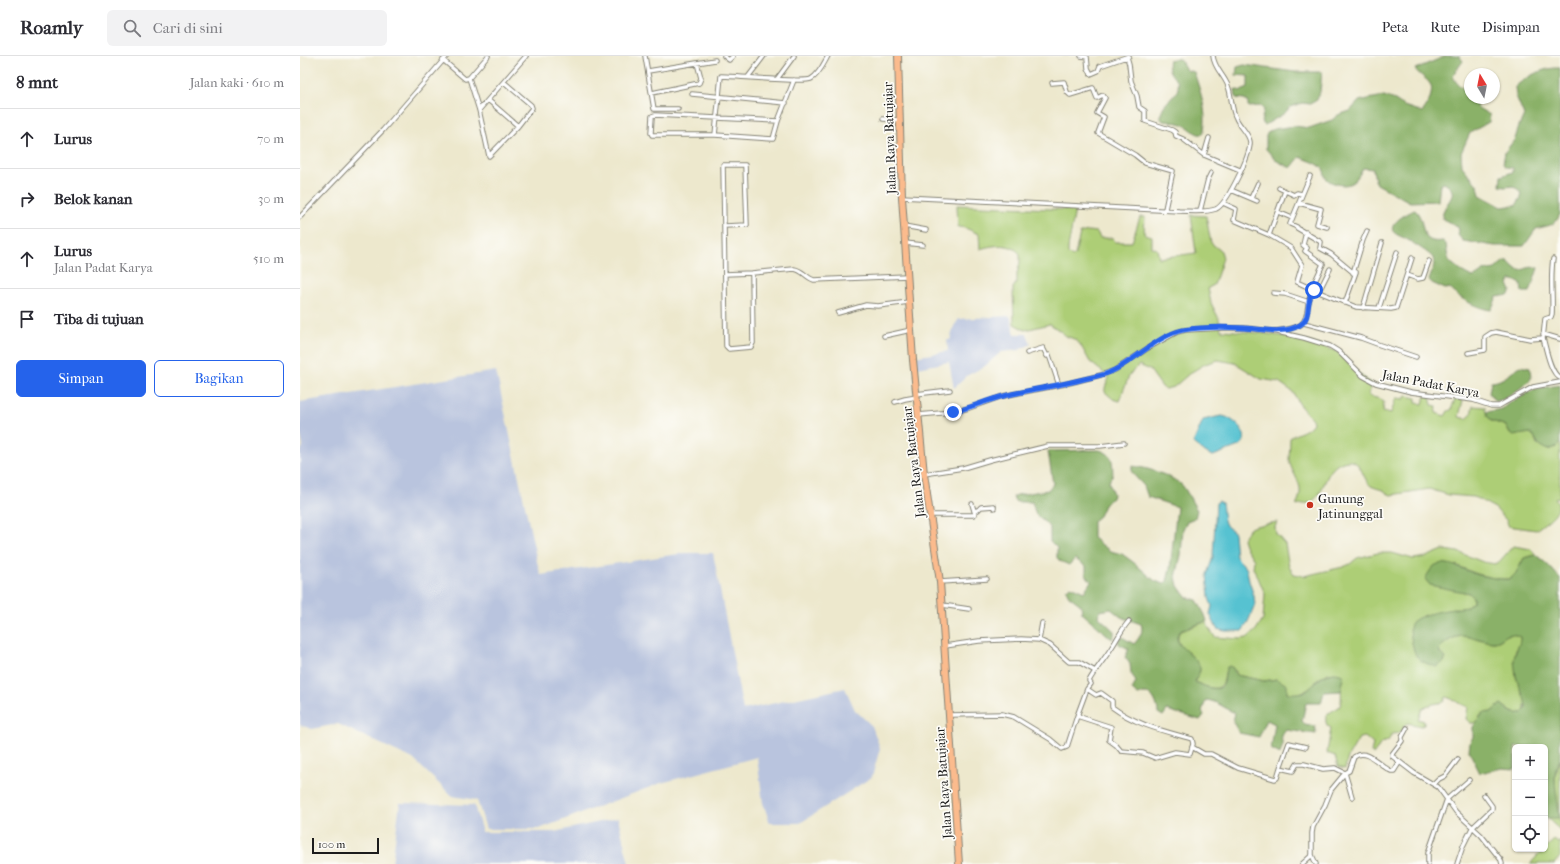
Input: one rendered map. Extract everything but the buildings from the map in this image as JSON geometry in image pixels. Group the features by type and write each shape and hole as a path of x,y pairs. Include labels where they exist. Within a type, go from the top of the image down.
{"highway":[{"name":"Jalan Raya Batujajar","path":"898,56 902,197 911,330 924,474 940,582 959,864"}],"street":[{"path":"300,217 382,130 447,56"},
{"path":"469,78 488,56"},
{"path":"479,110 526,56"},
{"path":"645,56 655,110 678,109"},
{"path":"724,56 729,60 733,56"},
{"path":"748,76 764,56"},
{"path":"777,79 794,56"},
{"path":"715,135 720,76 748,76 809,80 813,78 828,56"},
{"path":"1080,56 1087,57 1088,68 1091,74 1098,71 1100,66 1128,56 1131,81 1136,89 1139,107 1145,111 1145,121 1174,131 1176,136 1187,142 1204,155 1240,170"},
{"path":"902,197 1087,207 1124,207 1200,211 1215,209 1223,203 1231,190 1246,157 1250,140 1235,116 1227,84 1216,66 1213,56"},
{"path":"443,60 465,78 469,78"},
{"path":"648,71 715,60"},
{"path":"652,93 699,83 701,78 697,63"},
{"path":"469,78 479,110 489,156 518,126 531,110 532,106 504,82"},
{"path":"778,121 655,114 652,116 651,133 652,136 715,135 773,139 778,121 794,80"},
{"path":"1052,83 1064,82 1067,92 1070,95 1093,88 1097,98 1103,95 1105,98 1097,113 1104,117 1098,133 1144,162 1173,171 1165,209"},
{"path":"692,94 786,103"},
{"path":"488,100 518,126"},
{"path":"883,119 900,120"},
{"path":"1204,155 1209,138"},
{"path":"724,226 747,225 746,165 723,166 724,226 725,274 726,346 730,349 751,347 754,343 752,273"},
{"path":"1200,211 1208,179 1211,173"},
{"path":"1310,176 1290,224 1321,242 1320,248 1331,254 1354,274"},
{"path":"1251,198 1258,182"},
{"path":"1279,188 1294,195 1297,193 1302,194"},
{"path":"1231,190 1257,201"},
{"path":"1269,235 1285,191"},
{"path":"1223,203 1235,208 1234,220 1269,235 1291,248 1302,265 1297,282 1312,289"},
{"path":"1299,203 1321,209 1317,224 1327,227"},
{"path":"1278,212 1292,218"},
{"path":"904,226 926,230"},
{"path":"1345,303 1361,246 1367,231"},
{"path":"1273,331 1294,328 1304,323 1307,317 1312,289 1323,264 1306,251 1307,248 1303,245 1306,232"},
{"path":"905,243 924,245"},
{"path":"1363,308 1382,244"},
{"path":"1379,308 1398,252"},
{"path":"1310,296 1313,291 1319,291 1345,303 1363,308 1396,308 1412,258"},
{"path":"1553,259 1552,314 1551,317 1545,319 1543,336 1552,370 1555,376 1560,378"},
{"path":"1407,275 1418,279 1423,278 1429,261"},
{"path":"1354,274 1359,263"},
{"path":"725,274 794,269 801,271 809,278 814,280 907,276"},
{"path":"1319,291 1330,269"},
{"path":"1272,292 1286,294 1309,302"},
{"path":"838,313 862,306 878,306 909,302"},
{"path":"1304,323 1361,338 1416,357"},
{"name":"Jalan Padat Karya","path":"918,415 953,412 1003,396 1102,375 1115,370 1148,348 1182,331 1230,328 1273,331 1330,346 1338,351 1369,380 1392,388 1411,392 1463,398 1494,406 1504,404 1533,386 1560,382"},
{"path":"884,336 911,330"},
{"path":"1468,353 1485,350 1485,337 1494,332 1530,339 1543,336 1560,339"},
{"path":"1027,353 1043,348 1047,356 1049,355 1059,385"},
{"path":"895,402 916,395 950,390"},
{"path":"924,474 963,468 1048,446 1100,446 1124,443"},
{"path":"972,504 974,511"},
{"path":"930,515 973,515 974,511 981,507 994,506 994,508"},
{"path":"940,582 987,579"},
{"path":"942,605 969,609"},
{"path":"950,715 1002,714 1014,717 1050,739 1062,749 1068,747 1077,716 1087,689 1091,684 1089,681 1110,650 1122,628 1129,621"},
{"path":"1039,640 1042,623"},
{"path":"945,646 974,642 1021,639 1039,640 1050,645 1070,662 1077,661 1095,671"},
{"path":"1077,716 1110,727 1109,740 1122,751 1137,752 1157,758 1175,752 1188,755 1192,748 1192,739 1139,723 1112,707 1112,701 1109,698 1100,693 1096,695 1087,689"},
{"path":"1407,728 1402,737 1402,741 1392,754 1393,758 1414,773 1434,784 1456,812 1487,842 1501,860 1502,864"},
{"path":"1192,748 1204,754 1211,754 1238,768 1275,779 1277,778 1289,743 1306,747"},
{"path":"1316,864 1312,855 1313,827 1331,790 1345,773 1349,771 1354,757 1356,755 1368,755 1391,771 1394,770 1399,763"},
{"path":"1434,784 1445,776 1458,759"},
{"path":"1280,768 1293,771 1296,764 1304,764 1323,769 1335,768 1345,773 1352,797"},
{"path":"1428,864 1428,854 1447,799 1469,780"},
{"path":"1457,864 1463,846 1472,828 1492,809 1492,806 1484,795"},
{"path":"1302,864 1312,855"}],"shaded area":[{"path":"1010,316 1015,334 1027,334 1031,344 1019,350 1001,352 985,366 968,375 954,388 949,362 917,368 915,357 948,351 947,340 950,340 954,326 959,319"},
{"path":"496,371 541,575 685,553 713,553 743,710 845,688 855,710 872,726 880,748 872,777 800,823 770,823 763,803 757,757 661,783 539,829 486,829 477,800 452,796 413,759 338,724 312,729 300,725 300,453 303,446 300,431 300,402"},
{"path":"400,803 474,805 482,832 554,832 618,818 629,864 392,864"}],"green space":[{"path":"1446,56 1459,56 1463,61 1453,75 1458,84 1464,89 1464,104 1476,104 1478,108 1490,115 1489,122 1470,133 1461,153 1462,166 1478,186 1480,195 1502,207 1516,205 1521,198 1520,191 1513,186 1500,186 1501,176 1513,172 1513,168 1506,167 1503,164 1505,152 1515,139 1524,115 1516,96 1515,87 1536,73 1548,69 1560,68 1560,214 1553,223 1536,229 1524,246 1495,246 1463,241 1458,235 1458,227 1443,219 1444,209 1452,196 1450,187 1444,183 1440,185 1438,201 1410,202 1377,184 1373,169 1363,168 1359,176 1353,182 1347,185 1342,185 1331,182 1327,179 1323,169 1316,163 1300,157 1291,168 1277,161 1266,149 1266,136 1268,132 1274,129 1295,126 1309,128 1332,120 1338,115 1350,111 1359,101 1363,100 1384,96 1395,100 1404,106 1422,112 1430,98 1431,87 1428,81 1415,69"},
{"path":"1180,59 1186,70 1194,72 1204,111 1205,126 1203,134 1196,133 1188,127 1174,122 1163,121 1160,118 1164,106 1178,90 1178,82 1172,75 1168,66 1169,60"},
{"path":"1244,65 1295,72 1322,72 1320,92 1317,100 1310,104 1302,103 1290,107 1285,113 1265,125 1261,122 1264,110 1262,106 1250,107 1248,106 1248,101 1236,98 1235,89 1241,91 1248,88 1248,76 1236,75 1237,67"},
{"path":"957,205 1075,210 1068,248 1068,253 1072,257 1075,255 1080,233 1088,231 1097,232 1100,238 1113,238 1115,242 1132,242 1140,217 1145,217 1144,234 1152,236 1152,247 1157,249 1159,258 1196,253 1191,215 1206,216 1211,243 1221,251 1223,258 1214,285 1208,288 1211,303 1219,319 1221,330 1261,333 1297,338 1336,351 1371,383 1369,396 1380,399 1384,402 1383,411 1391,413 1396,398 1404,399 1406,396 1416,398 1416,403 1423,404 1425,395 1430,396 1432,405 1437,406 1436,413 1445,416 1448,411 1451,410 1455,399 1463,400 1459,417 1467,419 1471,414 1473,406 1485,407 1487,416 1494,422 1506,426 1510,434 1530,433 1534,436 1537,444 1548,450 1556,447 1560,443 1560,497 1555,498 1558,508 1552,517 1536,530 1508,526 1507,521 1495,508 1474,497 1449,495 1429,489 1390,495 1383,490 1371,486 1359,466 1352,461 1339,464 1329,473 1320,492 1310,503 1296,505 1299,498 1300,487 1289,460 1290,438 1308,429 1313,423 1312,419 1301,407 1293,392 1279,382 1261,379 1235,363 1218,360 1205,364 1190,373 1174,387 1165,389 1150,370 1139,365 1130,374 1119,401 1113,399 1105,392 1109,377 1090,362 1080,344 1074,339 1066,336 1050,324 1025,330 1014,324 1013,288 1017,282 1020,254 1016,250 1007,246 990,246 980,249 979,234 966,228 958,227"},
{"path":"1415,210 1419,215 1424,232 1429,240 1443,241 1446,244 1448,260 1461,271 1472,277 1483,271 1495,269 1504,261 1508,261 1520,270 1533,267 1538,268 1530,292 1522,292 1521,284 1514,280 1510,280 1508,284 1511,291 1509,295 1497,297 1491,310 1481,308 1469,302 1458,296 1450,288 1445,289 1432,283 1429,280 1434,266 1433,258 1408,240 1394,233 1393,230 1394,224 1399,219"},
{"path":"1520,366 1530,368 1531,379 1509,396 1499,401 1495,401 1489,393 1491,382 1503,379"},
{"path":"1560,385 1560,443 1556,447 1548,450 1544,448 1530,433 1513,436 1510,434 1506,426 1491,420 1487,415 1486,412 1502,409 1509,403 1535,389"},
{"path":"1099,450 1108,454 1112,460 1113,476 1109,483 1113,494 1112,498 1104,505 1099,516 1093,521 1093,538 1110,551 1122,554 1155,581 1164,584 1167,581 1170,569 1177,507 1148,497 1144,486 1132,473 1132,466 1158,472 1178,482 1184,487 1197,510 1195,518 1187,521 1183,529 1181,555 1176,577 1178,586 1186,597 1197,600 1207,621 1182,630 1177,639 1179,644 1198,662 1200,669 1195,682 1206,687 1215,689 1219,688 1224,682 1226,668 1229,666 1233,668 1236,675 1264,681 1277,679 1287,685 1287,693 1295,693 1307,691 1324,676 1334,673 1341,674 1344,676 1341,691 1324,692 1321,703 1306,703 1302,721 1305,724 1315,726 1316,734 1286,730 1282,737 1283,744 1280,754 1271,749 1275,724 1267,720 1259,737 1239,733 1233,722 1235,713 1214,702 1206,700 1202,711 1204,715 1200,720 1167,710 1163,716 1158,713 1153,697 1147,693 1138,695 1132,690 1136,682 1131,673 1130,664 1125,657 1129,649 1119,644 1118,640 1122,637 1134,644 1141,632 1141,624 1121,617 1111,609 1100,611 1099,617 1114,631 1114,636 1112,639 1082,613 1081,605 1069,596 1066,590 1070,586 1084,592 1091,581 1086,575 1086,566 1075,559 1069,565 1060,561 1057,558 1057,548 1050,541 1050,527 1036,515 1032,502 1017,502 1013,497 1048,490 1053,484 1048,451"},
{"path":"1277,522 1275,527 1276,534 1285,544 1289,567 1294,574 1304,576 1343,567 1350,564 1357,558 1378,553 1392,553 1413,559 1426,557 1443,550 1458,552 1483,562 1495,564 1499,562 1513,546 1531,549 1536,555 1524,558 1516,573 1510,579 1482,575 1456,565 1452,589 1469,593 1473,597 1473,602 1467,607 1421,617 1440,653 1439,649 1444,644 1453,638 1462,636 1494,642 1511,634 1520,637 1521,641 1515,652 1516,677 1526,701 1524,712 1514,713 1501,704 1491,712 1480,716 1477,723 1470,723 1466,719 1468,707 1446,697 1444,702 1433,704 1422,709 1418,719 1424,721 1424,725 1421,726 1407,723 1399,733 1392,734 1388,741 1381,743 1374,754 1371,752 1373,744 1365,737 1359,738 1348,757 1345,769 1338,767 1335,756 1327,753 1331,728 1327,725 1326,721 1327,715 1340,706 1344,680 1328,673 1317,680 1309,689 1296,694 1287,693 1277,679 1264,681 1236,675 1236,671 1225,672 1222,685 1219,687 1210,688 1194,682 1200,671 1195,660 1178,641 1179,632 1207,621 1208,627 1215,637 1239,639 1247,638 1256,630 1263,619 1265,594 1253,568 1254,560 1246,548 1243,539 1248,529 1255,526"},
{"path":"1536,555 1560,578 1560,760 1555,772 1559,818 1548,818 1548,744 1512,744 1512,769 1502,768 1480,773 1469,751 1470,742 1473,737 1473,727 1483,713 1491,712 1501,704 1510,712 1515,713 1522,713 1526,709 1525,700 1516,676 1514,661 1520,637 1511,634 1494,642 1467,636 1453,638 1439,649 1440,653 1446,658 1444,662 1436,667 1419,659 1413,648 1410,633 1411,624 1420,617 1436,612 1467,607 1473,602 1473,597 1469,593 1430,585 1425,579 1434,566 1444,564 1456,566 1479,575 1499,579 1510,579 1516,573 1524,558"},
{"path":"1560,760 1560,830 1548,819 1558,817 1559,814 1555,791 1558,763"},
{"path":"1554,840 1558,843 1560,841 1560,857 1554,864 1530,864 1541,852 1548,852 1548,846"}],"water":[{"path":"1221,416 1231,419 1236,423 1243,433 1243,442 1239,446 1211,456 1193,443 1203,420"},
{"path":"1219,501 1222,503 1226,525 1234,533 1236,557 1247,570 1254,596 1255,605 1247,624 1242,631 1225,631 1217,629 1210,614 1212,606 1209,598 1207,574 1213,557 1216,503"}],"place":[{"name":"Gunung Jatinunggal","path":"1310,505"}],"route":[{"path":"953,412 1003,396 1102,375 1115,370 1148,348 1177,332 1185,330 1245,328 1273,331 1300,326 1304,323 1307,317 1310,296 1314,290"}]}
